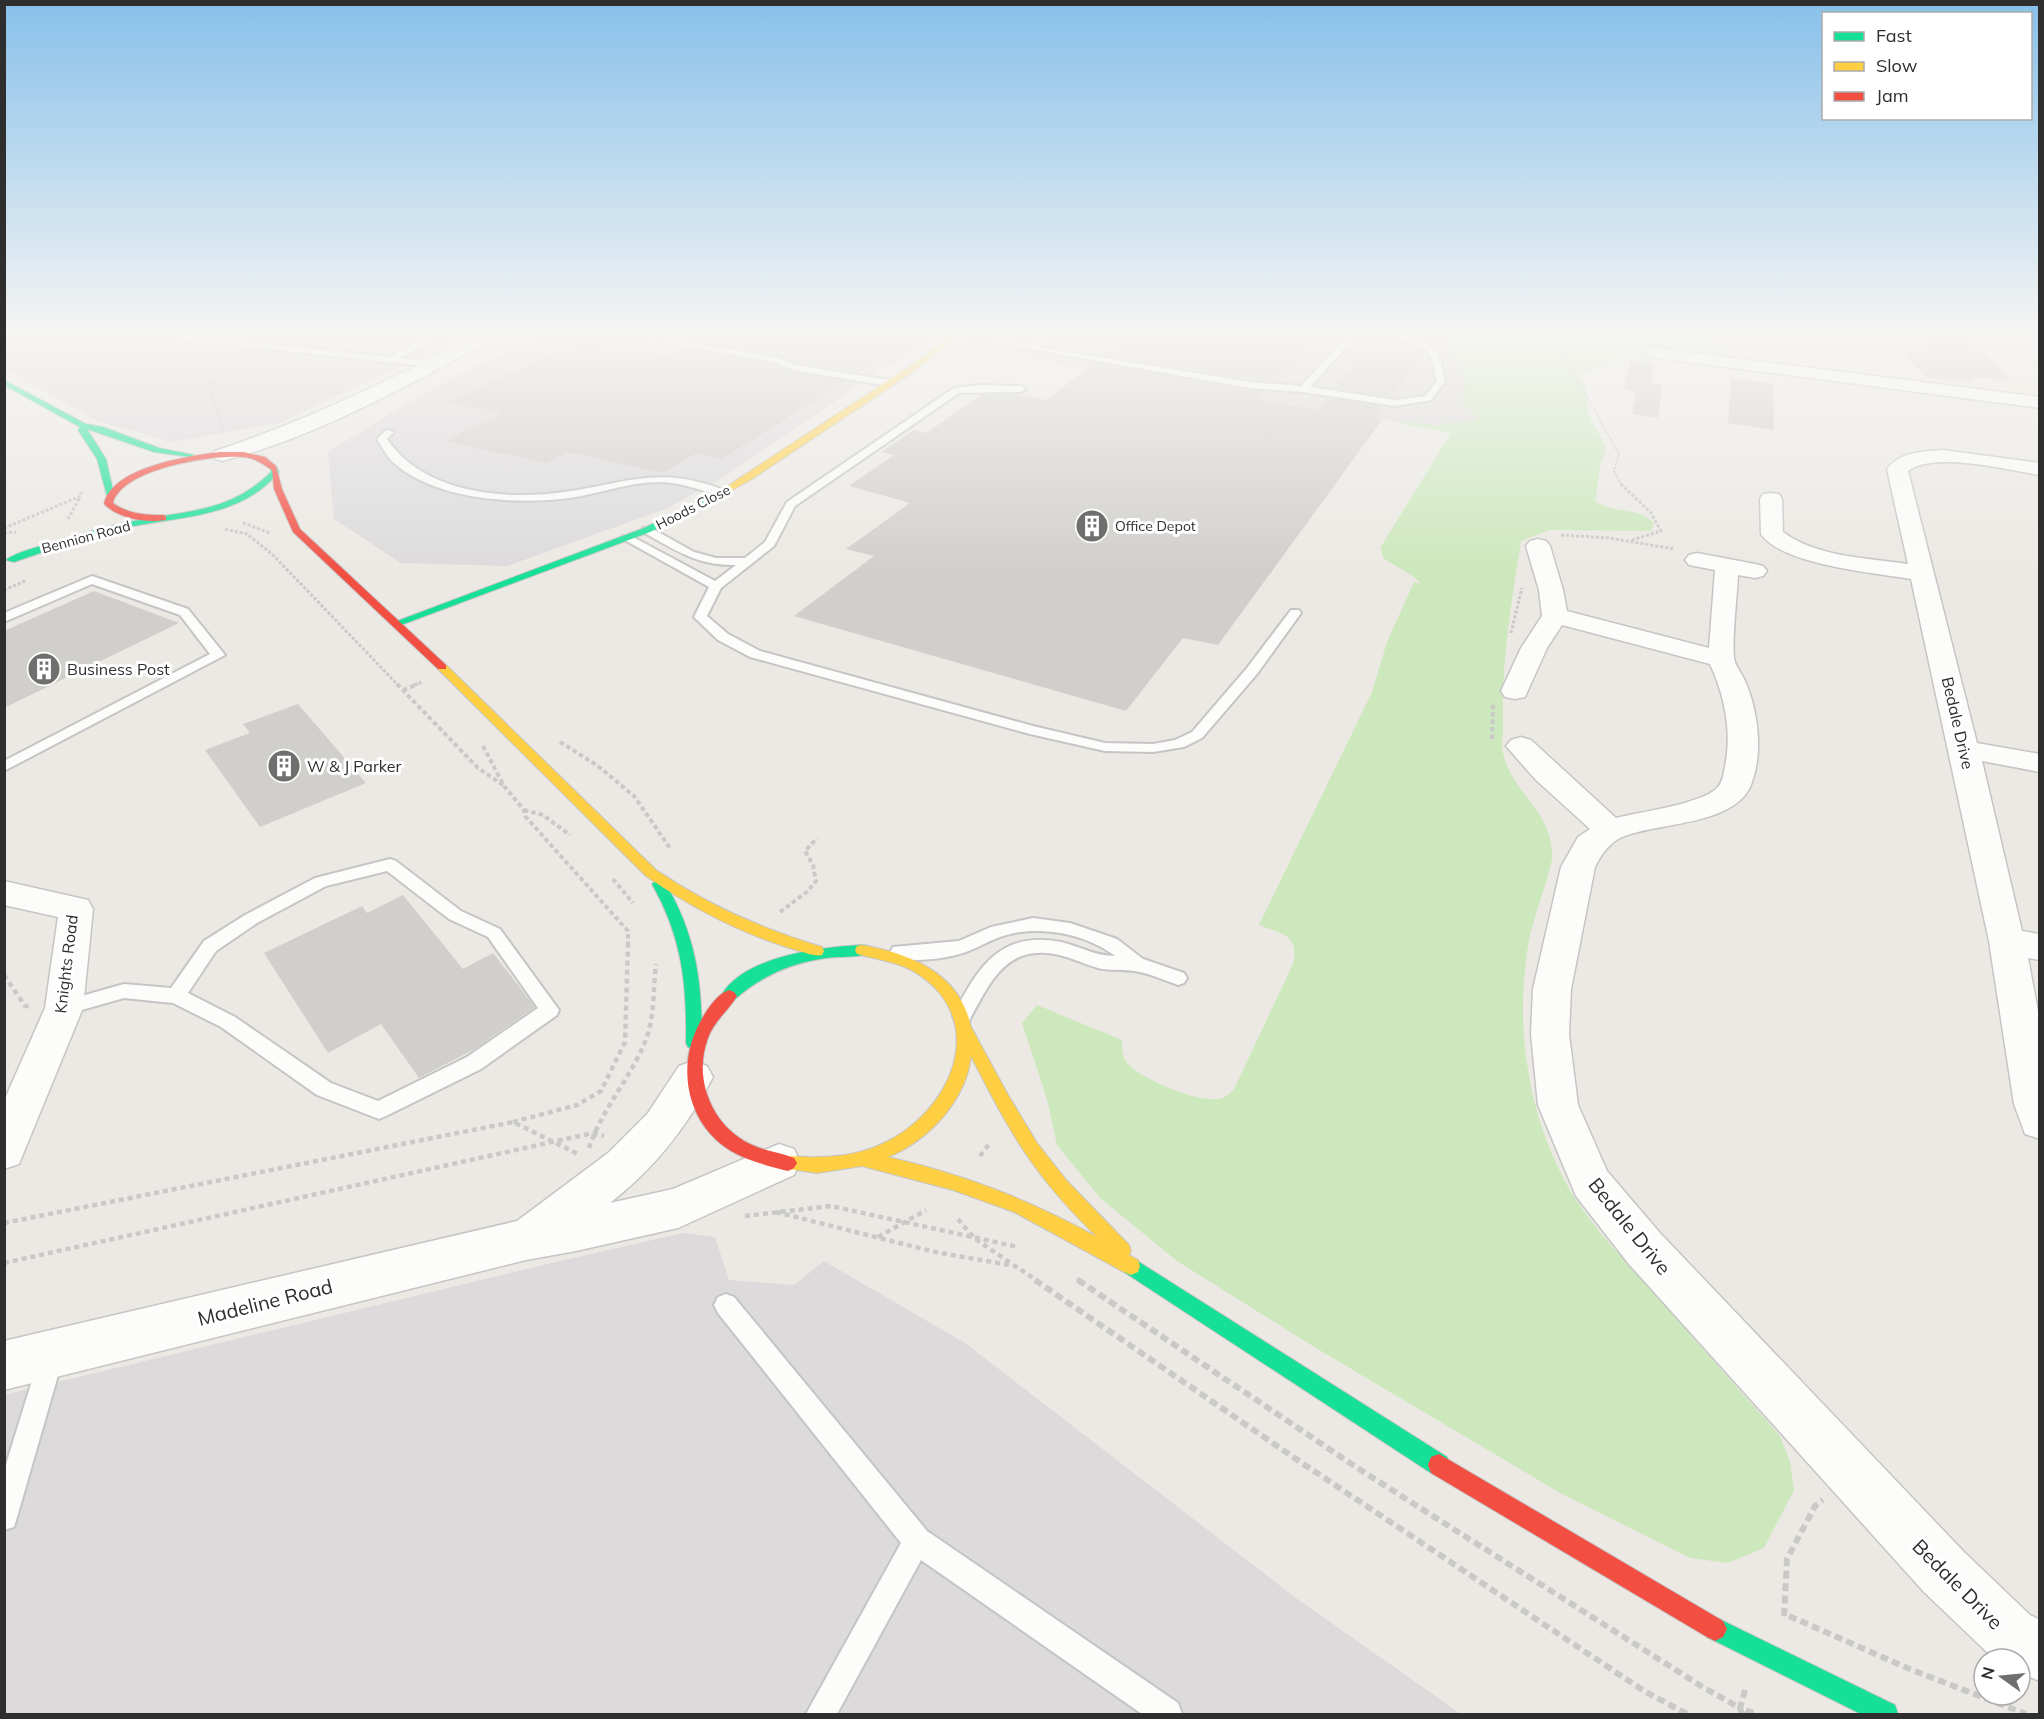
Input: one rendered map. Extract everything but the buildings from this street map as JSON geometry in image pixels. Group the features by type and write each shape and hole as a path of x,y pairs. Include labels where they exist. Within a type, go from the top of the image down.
{"street":[{"path":"59,412 84,426 96,426 126,440 164,453 222,450 261,459 273,468 278,489 296,530"},
{"path":"106,503 132,477 158,467 222,450 264,442 333,412"},
{"name":"Hoods Close","path":"397,622 653,528 722,493 845,412"},
{"path":"84,426 82,430 97,445 103,455 106,503 116,512 136,517 163,518 203,512 232,504 254,493 269,482 282,448 297,438 309,424"},
{"name":"Bedale Drive","path":"2040,469 1938,456 1916,459 1901,464 1897,469 1964,749 2023,944 2034,1104 2040,1122"},
{"path":"1771,498 1772,534 1787,546 1813,554 1922,573"},
{"path":"203,512 239,518"},
{"name":"Bennion Road","path":"8,561 76,539 163,518"},
{"path":"274,521 296,530 397,622 651,873 686,899 744,929 818,951"},
{"name":"Bennion Road","path":"8,561 88,522"},
{"path":"1515,691 1534,648 1555,616 1551,590 1538,546"},
{"name":"Bedale Drive","path":"1726,566 1721,659 1733,684 1742,720 1743,749 1737,783 1727,796 1708,806 1610,830 1590,845 1578,867 1552,989 1550,1034 1558,1105 1592,1183 1644,1248 1960,1588 2010,1635 2040,1652"},
{"path":"1555,616 1721,659"},
{"path":"1521,746 1610,830"},
{"path":"1964,749 2040,763"},
{"path":"651,873 672,901 687,939 696,996 693,1067 700,1105 718,1131 745,1150 779,1162 820,1166 863,1159 909,1137 944,1106 963,1069 964,1024"},
{"name":"Knights Road","path":"4,893 76,909 64,1008 4,1152"},
{"path":"693,1067 704,1026 724,999 759,973 783,961 818,951 862,950 895,956 924,970 948,990 1001,1101 1054,1180 1101,1227 1138,1270"},
{"name":"Madeline Road","path":"526,1239 575,1205 627,1162 654,1135 686,1092 693,1067"},
{"path":"863,1159 927,1174 985,1192 1064,1229 1138,1270 1471,1486 1711,1627 1886,1714"},
{"name":"Madeline Road","path":"4,1366 526,1239 576,1231 678,1208 779,1162"}],"lane":[{"path":"925,412 791,504 770,544 716,586 700,617 723,637 755,654 1030,730 1105,747 1132,750 1179,744 1197,735 1252,671 1295,613"},
{"path":"389,432 382,439 395,461 430,480 466,491 513,497 538,497 570,495 643,479 663,479 689,482 722,493"},
{"path":"653,528 690,554 715,562 748,561"},
{"path":"627,538 716,586"},
{"path":"4,618 92,580 184,612 218,655 4,767"},
{"path":"64,1008 124,990 176,996 228,1022 324,1089 379,1110 474,1063 550,1010 494,933 455,915 390,865 321,882 251,919 210,946 176,996"},
{"path":"862,950 918,953 962,947 997,931 1034,924 1070,929 1112,944 1138,965"},
{"path":"964,1024 979,982 990,967 1004,954 1028,946 1058,948 1101,962 1138,965 1178,978"},
{"path":"726,1305 917,1541 1167,1714"},
{"path":"4,1517 52,1354"},
{"path":"821,1714 917,1541"}],"path":[{"path":"213,412 222,450"},
{"path":"1596,412 1619,454 1614,463 1614,472 1632,496 1655,517 1661,531 1628,541"},
{"path":"62,524 73,512 81,495 81,486"},
{"path":"4,528 81,495"},
{"path":"239,518 277,540"},
{"path":"216,529 247,534 258,542 478,768 504,786"},
{"path":"4,590 25,581"},
{"path":"413,674 429,690"},
{"path":"403,690 421,682"},
{"path":"559,741 598,766 634,796 675,855"},
{"path":"4,1223 513,1122 577,1105 601,1091 625,1042 628,931 525,816 524,810 504,786 482,746"},
{"path":"524,810 535,810 572,837"},
{"path":"773,919 788,904 808,893 816,881 813,865 805,851 817,837"},
{"path":"610,875 639,909"},
{"path":"4,1263 593,1133 619,1092 646,1040 656,962"},
{"path":"513,1122 555,1141"},
{"path":"1015,1266 935,1252 773,1211 831,1206 1024,1250"},
{"path":"955,1215 974,1238 1313,1470 1644,1691 1687,1714"},
{"path":"1070,1274 1362,1471 1701,1686 1740,1708 1742,1714"},
{"path":"1853,1474 1815,1506 1787,1559 1784,1613 1912,1670 2026,1714"}],"shaded area":[{"path":"81,412 303,412 280,423 172,442 97,421"},
{"path":"393,412 819,412 719,480 665,509 507,566 401,563 334,519 328,452"},
{"path":"1339,412 1482,412 1482,437"},
{"path":"683,1233 715,1237 729,1280 794,1285 824,1261 965,1343 1296,1598 1461,1714 5,1714 4,1395"}],"green space":[{"path":"1472,412 1588,412 1606,450 1601,461 1595,501 1610,508 1641,514 1654,523 1651,531 1550,530 1521,541 1505,654 1502,749 1514,780 1544,823 1552,852 1551,866 1528,944 1523,1016 1530,1079 1546,1140 1574,1197 1601,1234 1780,1436 1790,1462 1794,1490 1764,1548 1728,1563 1690,1558 1560,1493 1311,1345 1177,1261 1100,1198 1057,1145 1047,1099 1022,1023 1037,1005 1122,1040 1123,1055 1127,1063 1145,1077 1173,1090 1213,1099 1223,1098 1234,1089 1293,964 1294,947 1291,941 1282,934 1259,925 1372,692 1387,642 1414,582 1421,584 1413,576 1384,559 1380,548 1451,433 1401,424 1402,421 1434,425 1479,420"}],"traffic: fast":[{"path":"59,412 84,426 100,429 157,450 190,455"},
{"path":"84,426 82,430 94,444 102,459 110,494"},
{"path":"11,560 66,541 122,526 205,512 225,506 260,487 275,472 273,468"},
{"path":"397,623 647,530 687,512 724,491"},
{"path":"659,884 679,922 685,941 694,1000 694,1043"},
{"path":"729,996 758,973 790,960 825,953 862,950"},
{"path":"1131,1266 1439,1465"},
{"path":"1715,1629 1886,1714"}],"traffic: slow":[{"path":"724,491 846,412"},
{"path":"442,667 651,873 731,920 817,951"},
{"path":"788,1163 817,1165 847,1162 890,1149 924,1126 941,1107 955,1084 963,1060 965,1036 961,1012 948,991 927,972 912,964 887,955 862,950"},
{"path":"967,1032 1031,1148 1061,1186 1122,1251"},
{"path":"863,1159 938,1178 1002,1198 1131,1266"}],"traffic: jam":[{"path":"163,518 134,516 121,512 108,504 110,496 125,482 144,473 167,464 194,458 220,454 243,454 262,459 273,468"},
{"path":"275,472 278,489 296,530 442,667"},
{"path":"729,996 708,1023 696,1051 695,1082 699,1097 714,1124 732,1143 754,1154 788,1163"},
{"path":"1439,1465 1715,1629"}],"place":[{"name":"Office Depot","path":"1092,526"},
{"name":"Business Post","path":"44,669"},
{"name":"W & J Parker","path":"284,766"}]}
